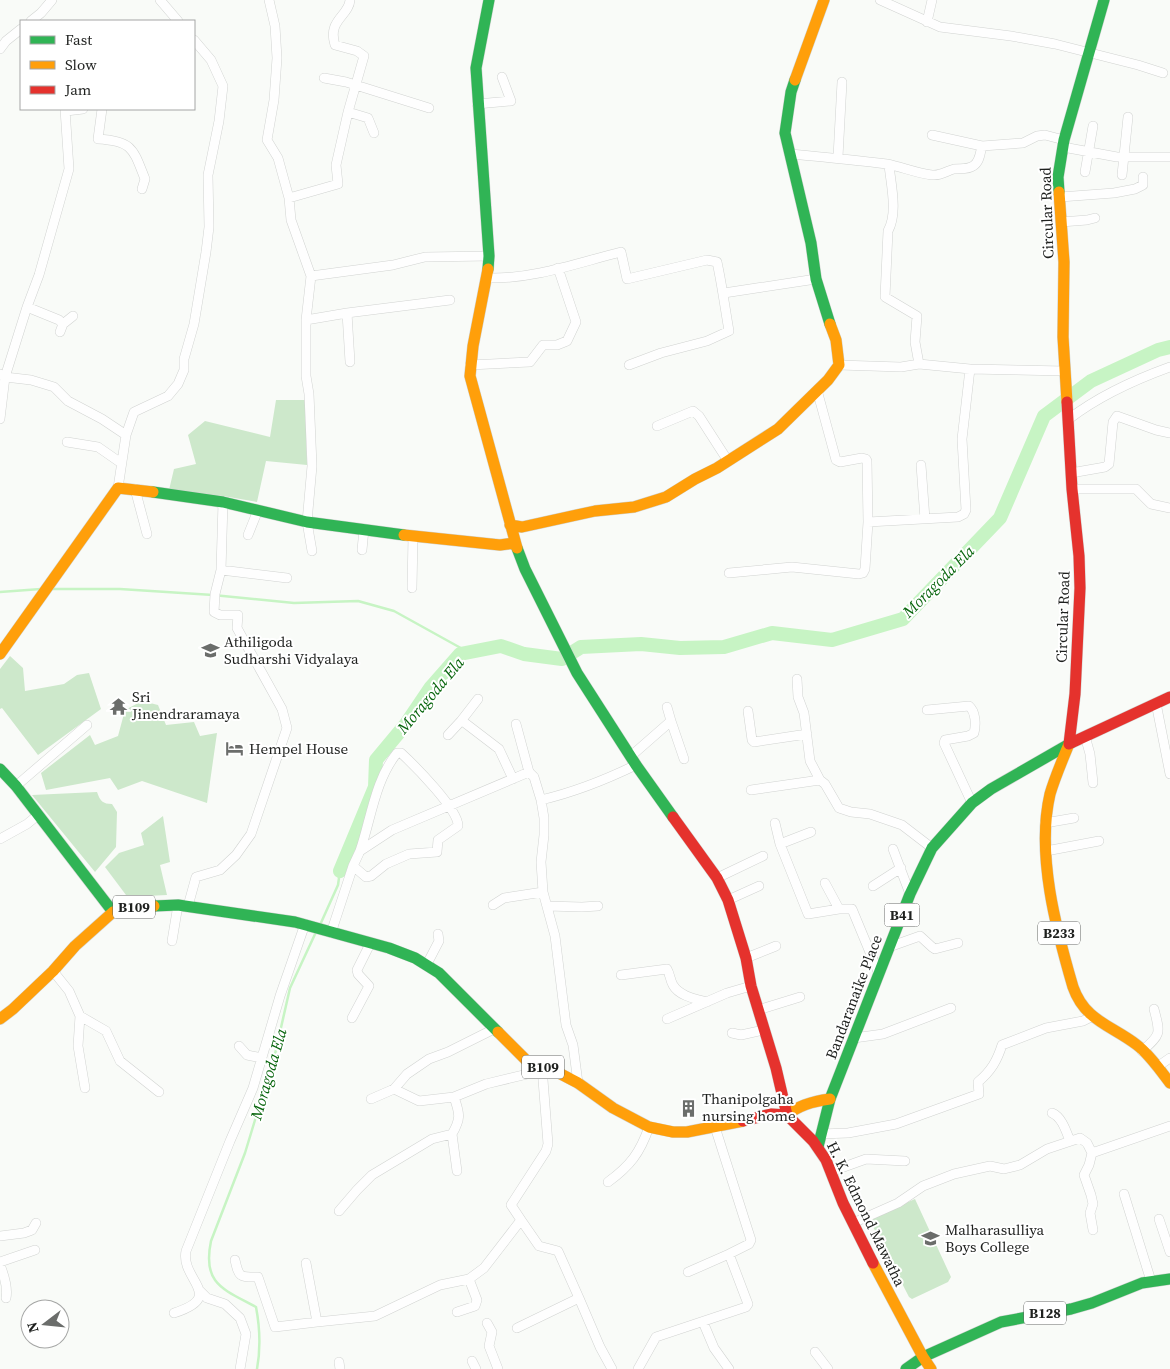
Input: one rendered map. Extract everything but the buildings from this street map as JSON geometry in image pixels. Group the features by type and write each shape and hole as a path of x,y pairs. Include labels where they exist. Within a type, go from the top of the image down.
{"main road":[{"path":"489,0 476,68 489,256 488,278 476,325 470,376 515,543 525,569 577,673 634,761 716,878 728,900 746,958 751,986 776,1068 786,1115 793,1110 830,1099"},
{"path":"510,525 522,527 596,511 634,507 666,497 754,446 778,429 828,380 839,365 836,340 825,312 816,280 811,243 785,133 790,92 824,0"},
{"name":"Circular Road","path":"1069,744 1075,694 1080,588 1063,337 1064,262 1058,177 1064,143 1104,0"},
{"path":"0,654 118,488 223,502 307,522 500,545 515,543"},
{"name":"Bandaranaike Place","path":"818,1147 830,1099 910,894 932,848 972,802 991,789 1069,744 1170,697"},
{"name":"B233","path":"1069,744 1060,761 1049,797 1045,823 1048,875 1072,985 1083,1007 1093,1016 1133,1042 1170,1083"},
{"path":"0,769 16,786 114,912"},
{"name":"B109","path":"0,1019 13,1010 53,971 75,946 114,912 129,908 183,905 307,924 389,948 427,964 463,995 494,1030 526,1060 555,1071 578,1083 613,1108 649,1127 673,1132 716,1127 770,1114 786,1115"},
{"name":"H. K. Edmond Mawatha","path":"786,1115 818,1147 853,1223 931,1369"},
{"name":"B128","path":"906,1369 924,1357 1001,1322 1092,1304 1152,1281 1170,1279"}],"street":[{"path":"41,17 52,0"},
{"path":"160,0 177,20"},
{"path":"269,0 275,26 277,58 274,100 268,140 278,158 289,198 291,220 311,276 306,320 306,376 309,394 312,466 307,522 312,552"},
{"path":"289,198 338,184 336,165 348,112 364,56 357,51 335,45 333,39 336,21 350,5 350,0"},
{"path":"880,0 940,27 1055,44 1163,73"},
{"path":"927,22 932,0"},
{"path":"0,50 6,41 20,30"},
{"path":"118,488 126,435 134,412 168,396 178,384 184,370 184,359 194,324 209,227 208,174 219,121 223,86 211,60 195,41"},
{"path":"477,104 511,101 502,77"},
{"path":"324,78 346,82 429,108"},
{"path":"838,157 842,82"},
{"path":"0,419 2,375 39,275 69,169 65,110"},
{"path":"102,110 98,139 114,140 129,145 145,179 142,188"},
{"path":"348,112 368,118 374,133"},
{"path":"1122,175 1128,117"},
{"path":"1085,172 1093,126"},
{"path":"932,135 982,146 1023,143 1037,136 1045,135 1088,153 1124,158 1170,157"},
{"path":"791,154 838,157 864,163 889,165 933,175 942,175 954,169 970,168 979,159 982,146"},
{"path":"889,165 892,224 888,231 885,297 917,316 916,342 919,364"},
{"path":"1060,197 1135,190 1143,185 1143,177"},
{"path":"1061,222 1096,218"},
{"path":"488,278 507,278 536,274 621,252 627,279 707,260 717,262 724,293 723,301 729,331 707,341 661,353 629,365"},
{"path":"311,276 393,265 425,257 489,256"},
{"path":"470,365 530,362 543,346 557,345 567,341 576,322 558,268"},
{"path":"724,293 816,280"},
{"path":"306,320 450,300"},
{"path":"26,307 59,320 62,328 74,316"},
{"path":"347,313 350,362"},
{"path":"839,365 901,367 919,364 970,369 1066,371"},
{"path":"1069,422 1094,401 1170,367"},
{"path":"868,522 958,517 964,514 966,510 962,439 970,369"},
{"path":"2,375 54,386 68,400 126,435"},
{"path":"729,573 792,567 859,574 865,568 868,522 867,461 862,458 840,462 836,460 817,390"},
{"path":"658,426 693,412 699,416 728,461"},
{"path":"1071,473 1105,467 1109,464 1113,422 1117,416 1170,433"},
{"path":"67,442 98,447 121,463"},
{"path":"921,465 925,519"},
{"path":"135,489 147,534"},
{"path":"1072,489 1136,489 1151,504 1170,510"},
{"path":"172,942 183,905 196,878 220,870 236,855 251,834 287,728 282,709 237,628 238,615 214,612 215,594 221,570 223,502"},
{"path":"248,536 258,510"},
{"path":"362,550 364,529"},
{"path":"412,588 413,536"},
{"path":"221,570 287,578"},
{"path":"797,679 798,697 804,714 807,734 808,755 820,780 825,784 839,808 851,812 870,814 902,825 932,848"},
{"path":"448,736 478,699"},
{"path":"1156,703 1170,774"},
{"path":"927,710 968,706 972,709 974,733 946,740 944,743 972,802"},
{"path":"667,707 684,759"},
{"path":"748,710 752,740 754,742 807,734"},
{"path":"461,721 500,749 513,779"},
{"path":"540,800 584,788 608,779 634,761 671,721"},
{"path":"516,724 529,772 534,777 540,800 544,827 541,862 543,892 555,936 566,1025 573,1045 578,1083"},
{"path":"16,786 87,725"},
{"path":"1085,736 1090,754 1093,783"},
{"path":"329,932 353,866 360,851 379,786 389,763 397,753 401,754 416,766 449,806 458,821 458,826 438,840 436,852 409,854 386,864 371,876 366,877 353,866"},
{"path":"360,851 392,830 529,772"},
{"path":"751,790 820,780"},
{"path":"0,839 27,824 38,815"},
{"path":"1045,823 1074,818"},
{"path":"775,823 780,844 808,914 852,909 879,974"},
{"path":"780,844 811,832"},
{"path":"1046,851 1099,841"},
{"path":"893,849 910,894"},
{"path":"716,878 763,856"},
{"path":"873,886 901,868"},
{"path":"825,883 839,909"},
{"path":"728,900 759,886"},
{"path":"494,905 504,898 543,892"},
{"path":"547,906 598,906"},
{"path":"240,1369 246,1334 240,1318 225,1304 207,1298 200,1291 184,1260 230,1141 253,1088 280,996 307,924"},
{"path":"427,964 439,941 438,934"},
{"path":"889,947 920,936 935,948 958,943"},
{"path":"352,1018 369,986 358,974 357,970 370,944"},
{"path":"746,958 776,946"},
{"path":"621,975 667,969 672,984 677,990 688,997 707,1002"},
{"path":"53,971 69,991 80,1016 78,1046 85,1088"},
{"path":"667,1019 727,993 751,986"},
{"path":"758,1010 800,997"},
{"path":"854,1038 883,1034 951,1008"},
{"path":"1142,1051 1156,1039 1159,1031 1154,1009"},
{"path":"80,1016 106,1031 120,1061 158,1092"},
{"path":"821,1134 848,1132 896,1124 979,1094 978,1082 993,1068 1002,1045 1046,1028 1083,1021 1093,1016"},
{"path":"370,1099 394,1089 407,1074 429,1059 494,1030"},
{"path":"732,1033 741,1035 764,1030"},
{"path":"238,1046 246,1055 262,1058"},
{"path":"1157,1067 1170,1058"},
{"path":"394,1089 419,1101 454,1097 486,1084 536,1072 542,1067"},
{"path":"542,1067 548,1144 546,1152 511,1205 539,1246 558,1251 600,1347 612,1369"},
{"path":"454,1097 458,1107 459,1123 452,1134 457,1171"},
{"path":"1052,1113 1056,1114 1062,1122 1070,1141"},
{"path":"1092,1153 1170,1126"},
{"path":"608,1182 625,1170 642,1146 649,1127"},
{"path":"688,1272 749,1244 751,1240 716,1127"},
{"path":"339,1211 372,1174 432,1139 452,1134"},
{"path":"853,1223 898,1203 924,1186 954,1174 990,1166 1004,1169 1020,1165 1047,1149 1080,1138 1087,1143 1092,1153 1084,1175 1092,1194 1093,1204 1090,1213 1093,1230"},
{"path":"830,1172 866,1159 905,1161"},
{"path":"1124,1194 1152,1281"},
{"path":"1159,1219 1170,1252"},
{"path":"236,1260 239,1274 242,1277 258,1277 275,1327 375,1316 440,1285 469,1279 484,1268 521,1220"},
{"path":"0,1236 24,1233 32,1230 36,1223"},
{"path":"6,1298 6,1286 0,1264 35,1250"},
{"path":"638,1369 656,1338 746,1307 748,1304 728,1254"},
{"path":"306,1263 317,1322"},
{"path":"457,1312 475,1306 477,1300 469,1279"},
{"path":"174,1313 192,1307 199,1299 200,1291"},
{"path":"517,1328 579,1298"},
{"path":"703,1322 714,1348 729,1369"},
{"path":"487,1323 492,1332 489,1346 498,1369"},
{"path":"815,1352 828,1369"}],"green space":[{"path":"276,400 306,400 307,465 266,461 257,502 169,490 174,469 196,464 188,435 205,421 270,437"},
{"path":"10,656 23,668 25,691 64,684 77,675 89,673 101,709 38,755 2,708 0,709 0,669"},
{"path":"142,701 158,705 166,725 194,722 200,736 217,733 207,803 142,781 118,790 110,778 46,790 41,773 90,735 95,745 118,736 125,710"},
{"path":"97,792 102,801 112,804 117,812 116,847 95,872 32,795"},
{"path":"163,816 170,862 160,865 167,895 129,899 105,867 119,853 144,845 141,833"},
{"path":"915,1199 951,1277 948,1282 912,1299 909,1297 869,1219"}],"waterway":[{"name":"Moragoda Ela","path":"340,871 375,787 376,760 406,724 431,687 460,654 501,646 524,654 562,659 581,647 641,644 680,648 724,647 772,633 832,640 903,619 1000,518 1044,416 1091,381 1158,350 1170,347"},
{"path":"0,592 41,589"},
{"path":"51,589 120,589 294,603 358,601 394,611 468,652"},
{"name":"Moragoda Ela","path":"320,925 338,885 340,871"},
{"name":"Moragoda Ela","path":"257,1369 260,1338 256,1307 225,1290 218,1283 210,1267 209,1255 211,1241 245,1153 275,1054 290,988 316,932"}],"traffic: fast":[{"path":"488,269 489,256 476,68 489,0"},
{"path":"1059,192 1058,177 1064,140 1104,0"},
{"path":"795,80 791,92 785,133 811,243 816,279 830,324"},
{"path":"153,492 223,502 307,522 404,535"},
{"path":"517,548 525,569 577,673 636,765 673,817"},
{"path":"818,1147 830,1099 910,894 932,848 972,803 991,789 1071,743"},
{"path":"0,769 16,786 113,912"},
{"path":"154,906 178,905 295,922 389,948 415,958 439,973 498,1032"},
{"path":"906,1369 923,1357 1001,1322 1071,1309 1092,1303 1142,1283 1170,1279"}],"traffic: slow":[{"path":"795,80 824,0"},
{"path":"1059,192 1064,262 1063,337 1067,402"},
{"path":"488,269 473,346 470,376 517,548"},
{"path":"510,525 522,527 595,511 634,507 666,497 717,468 778,429 828,380 839,365 836,340 830,324"},
{"path":"0,654 118,488 153,492"},
{"path":"404,535 500,545 515,543"},
{"path":"1069,744 1050,794 1046,817 1045,841 1050,891 1060,941 1073,987 1084,1008 1142,1049 1170,1083"},
{"path":"0,1019 13,1009 53,971 75,946 113,912 129,907 154,906"},
{"path":"498,1032 526,1060 555,1071 578,1083 613,1108 649,1127 673,1132 687,1132 743,1121"},
{"path":"787,1115 807,1104 830,1099"},
{"path":"873,1263 923,1357"},
{"path":"923,1357 931,1369"}],"traffic: jam":[{"path":"1067,402 1080,588 1075,694 1069,744"},
{"path":"1071,743 1170,697"},
{"path":"673,817 717,878 728,900 746,958 751,986 776,1068 787,1115"},
{"path":"743,1121 771,1114 787,1115 813,1141 826,1160 843,1203 873,1263"}],"place":[{"name":"Athiligoda Sudharshi Vidyalaya","path":"210,651"},
{"name":"Sri Jinendraramaya","path":"118,706"},
{"name":"Hempel House","path":"235,749"},
{"name":"Thanipolgaha nursing home","path":"688,1108"},
{"name":"Malharasulliya Boys College","path":"931,1239"}]}
